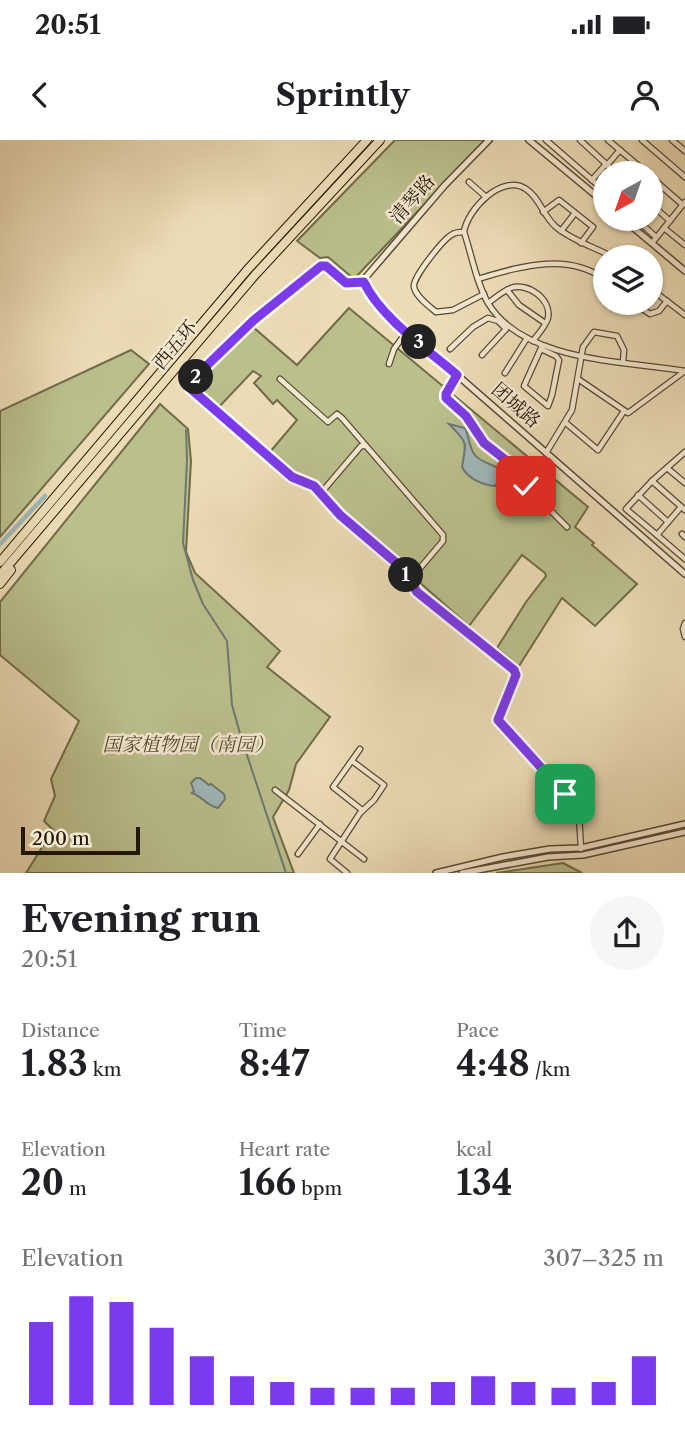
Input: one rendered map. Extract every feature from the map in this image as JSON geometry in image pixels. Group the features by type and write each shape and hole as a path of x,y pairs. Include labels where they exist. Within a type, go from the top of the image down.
{"highway":[{"name":"西五环","path":"0,560 232,287 366,140"},
{"name":"西五环","path":"0,575 247,284 380,140"},
{"path":"0,584 30,542"}],"street":[{"name":"清琴路","path":"364,282 444,185 489,140"},
{"path":"529,140 593,193"},
{"path":"546,140 592,180"},
{"path":"580,140 603,161"},
{"path":"608,140 632,161"},
{"path":"642,140 685,177"},
{"path":"672,140 685,151"},
{"path":"610,161 620,150"},
{"path":"469,183 486,197"},
{"path":"508,327 488,303 464,232 471,216 486,197 499,188 512,185 525,188 561,231 593,248"},
{"path":"652,243 684,203 663,186"},
{"path":"543,212 559,200 575,213 593,228 581,243"},
{"path":"678,211 685,217"},
{"path":"561,231 575,213"},
{"path":"663,215 670,221"},
{"path":"664,228 685,245"},
{"path":"638,231 685,271"},
{"path":"649,231 656,237"},
{"path":"464,232 448,237 426,263 414,283 414,290 436,312 453,310 484,294"},
{"path":"478,279 525,266 552,263 593,272"},
{"path":"364,282 346,283 326,266 321,266 254,320 197,375 191,389 292,477 314,486 340,515 401,567 417,592 514,670 516,675 498,720 552,778 579,815 582,852"},
{"name":"团城路","path":"364,282 393,319 685,574"},
{"path":"488,303 507,290 527,287 538,295 548,309 548,318 533,341"},
{"path":"507,290 523,308 545,323"},
{"path":"663,298 685,315"},
{"path":"663,306 667,301"},
{"path":"450,349 473,327 488,318 533,341 559,360 548,406 524,386 541,348"},
{"path":"482,355 508,327"},
{"path":"389,364 394,349 407,331"},
{"path":"547,453 572,411 581,357 587,340 594,332 617,336 622,342 623,362"},
{"path":"505,373 527,338"},
{"path":"541,348 581,357 685,371"},
{"path":"578,379 628,413 685,371"},
{"path":"457,375 446,398 466,416 484,443 507,461 514,477 501,498 513,508"},
{"path":"280,379 328,422 337,414 443,535 443,541 410,580"},
{"path":"566,423 598,450 624,411"},
{"path":"321,493 361,446 365,446"},
{"path":"684,455 652,481 626,509 685,559"},
{"path":"667,468 685,483"},
{"path":"514,477 567,527"},
{"path":"652,481 683,509 657,535"},
{"path":"638,495 668,522"},
{"path":"685,623 685,637"},
{"path":"360,749 333,787 362,810"},
{"path":"347,873 330,859 362,810 374,800 384,785 352,761"},
{"path":"275,790 364,859"},
{"path":"298,853 320,824"},
{"path":"436,873 550,849 582,852 685,824"},
{"path":"462,873 685,832"}],"green space":[{"path":"395,140 485,140 354,279 328,257 320,258 297,241"},
{"path":"349,308 588,507 575,527 637,584 595,626 562,598 519,666 497,648 546,576 545,573 522,555 469,626 340,512 316,484 289,469 270,452 297,420 277,400 273,404 254,383 261,376 253,371 219,407 196,388 205,367 253,327 297,365"},
{"path":"131,350 149,364 0,537 0,411"},
{"name":"国家植物园（南园）","path":"160,404 188,429 191,461 186,552 195,573 280,651 267,667 330,717 296,764 289,790 273,817 294,873 26,873 53,830 44,821 55,796 51,779 79,721 0,655 0,602"},
{"path":"563,863 582,873 496,873"}],"water":[{"path":"449,424 465,428 475,455 503,474 495,486 476,481 462,467 464,444"},
{"path":"196,778 211,784 224,794 225,799 218,808 192,793 194,791 191,783"}],"waterway":[{"path":"186,430 183,543 203,604 227,641 232,705 286,873"},
{"path":"0,544 45,496"}],"route":[{"path":"526,486 514,477 507,461 484,443 466,416 446,398 452,386 451,382 457,375 393,319 364,282 346,283 326,266 321,266 254,320 197,375 191,389 292,477 314,486 340,515 401,567 417,592 514,670 516,675 498,720 565,794"}]}
